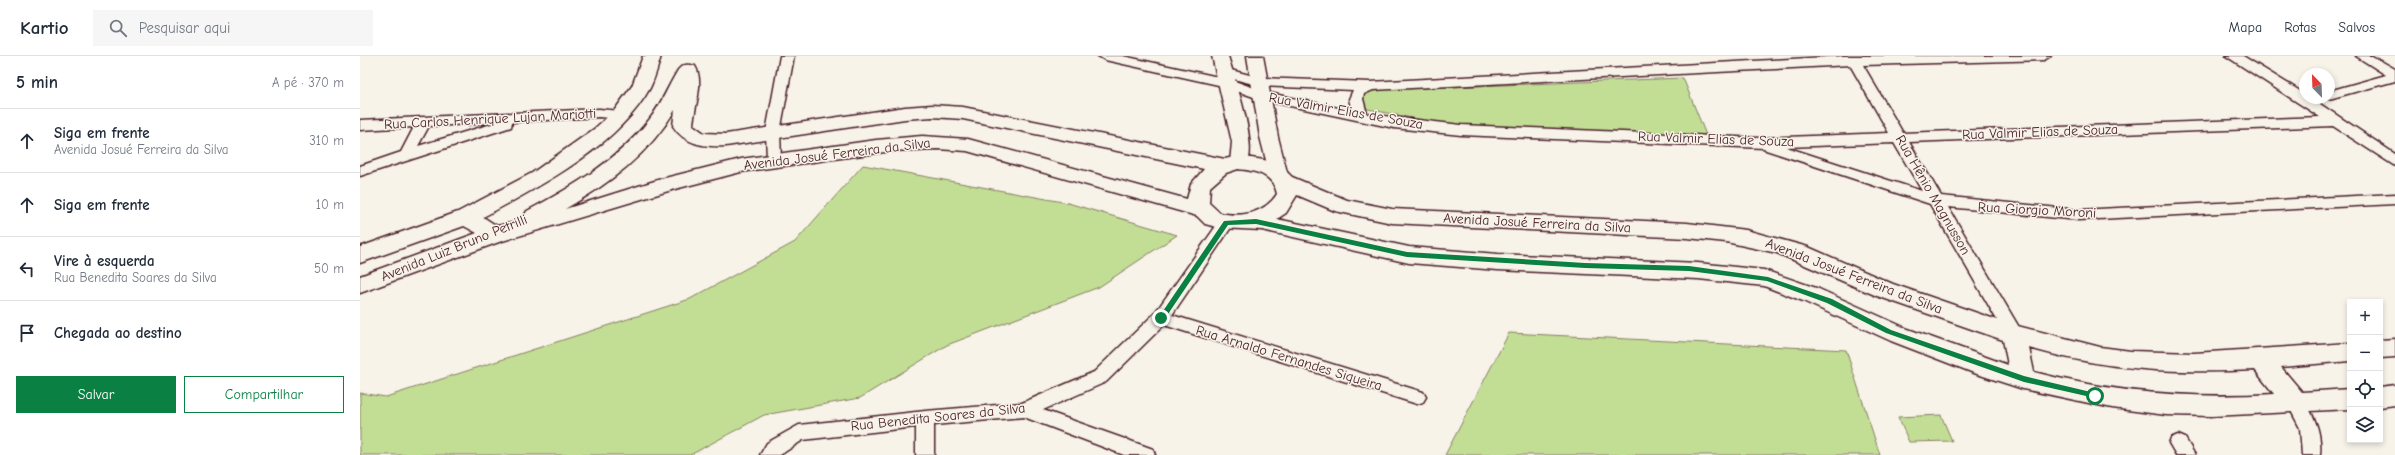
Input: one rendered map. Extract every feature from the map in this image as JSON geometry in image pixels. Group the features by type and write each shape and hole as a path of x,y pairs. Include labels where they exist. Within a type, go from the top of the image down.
{"main road":[{"name":"Avenida Luiz Bruno Petrilli","path":"360,255 466,217 539,178 601,133 621,115 641,87 652,56"},
{"name":"Avenida Luiz Bruno Petrilli","path":"360,285 496,235 561,202 600,176 632,150 656,125 690,63"},
{"name":"Avenida Josué Ferreira da Silva","path":"690,63 690,87 683,118 683,126 687,132 702,139 714,140 905,112 932,111 963,113 1164,155 1232,164"},
{"name":"Avenida Josué Ferreira da Silva","path":"496,235 542,225 629,195 726,169 774,160 910,142 950,142 968,146 1203,211"},
{"path":"1256,221 1280,208 1286,199 1288,189 1282,177 1254,163 1232,164 1207,176 1197,191 1198,201 1203,211 1213,218 1226,223 1256,221 1407,255 1585,266 1689,269 1768,279 1830,301 1888,331 2024,379 2095,396 2165,405 2233,406 2347,399"},
{"name":"Avenida Josué Ferreira da Silva","path":"1282,177 1342,206 1392,216 1711,232 1767,242 1837,268 1891,293 2057,347 2101,356 2144,361 2260,359 2347,352"},
{"path":"466,217 496,235"},
{"path":"2014,334 2024,379"},
{"path":"2383,349 2395,348"},
{"path":"2260,359 2296,403"},
{"path":"2383,396 2395,395"}],"street":[{"path":"774,160 773,132 787,56"},
{"path":"1106,56 1226,78 1261,89 1370,86 1852,58 2044,56"},
{"path":"1220,56 1241,142 1232,164"},
{"path":"1255,56 1261,89 1282,177"},
{"path":"2233,56 2254,66 2299,92"},
{"path":"2363,56 2395,76"},
{"name":"Rua Hênio Magnusson","path":"1852,58 2014,334"},
{"path":"2335,93 2395,76"},
{"path":"1361,117 1356,99 1358,92 1370,86"},
{"name":"Rua Valmir Elias de Souza","path":"1261,89 1361,117 1394,123 1462,130 1760,143 2336,121"},
{"path":"2317,104 2336,121 2395,160"},
{"name":"Rua Carlos Henrique Lujan Mariotti","path":"360,125 600,113 621,115"},
{"path":"360,171 528,117"},
{"path":"406,155 424,122"},
{"name":"Rua Giorgio Moroni","path":"1760,143 1937,201 2078,215 2395,199"},
{"name":"Rua Benedita Soares da Silva","path":"769,455 799,433 925,418 1024,410 1100,377 1161,318 1226,223"},
{"name":"Rua Arnaldo Fernandes Siqueira","path":"1161,318 1417,397"},
{"path":"2296,403 2309,422 2312,433 2311,455"},
{"path":"1024,410 1146,455"},
{"path":"925,418 925,455"}],"green space":[{"path":"1683,78 1706,135 1450,126 1368,109 1364,107 1362,96 1376,90"},
{"path":"863,165 1068,203 1177,235 1099,287 947,345 860,398 764,415 690,455 360,455 360,393 386,397 690,299 795,242"},
{"path":"1509,333 1846,350 1880,455 1445,455"},
{"path":"1941,415 1952,441 1909,442 1898,417"}],"route":[{"path":"1161,318 1226,223 1241,224 1256,221 1407,255 1585,266 1689,269 1768,279 1830,301 1888,331 2024,379 2095,396"}]}
